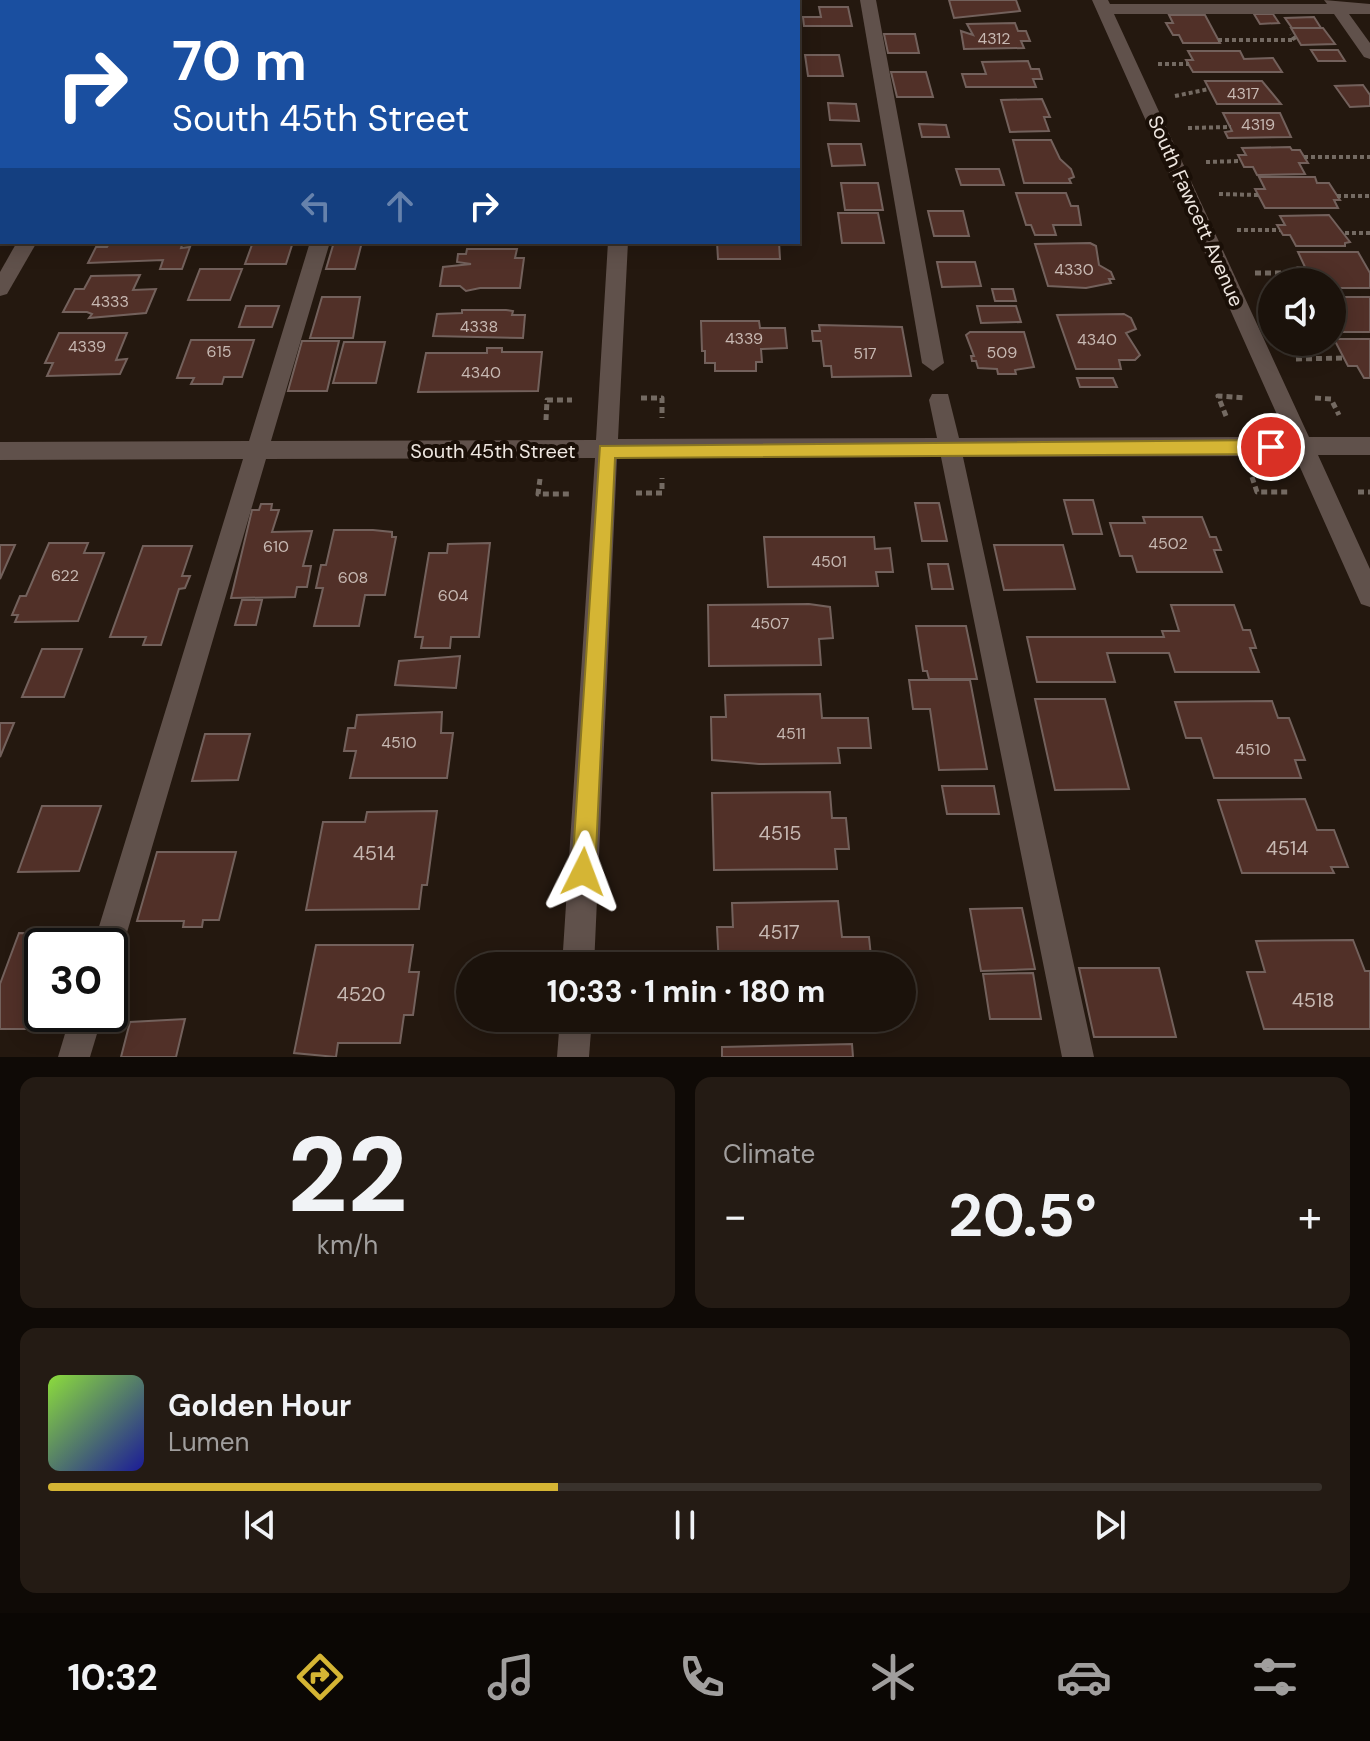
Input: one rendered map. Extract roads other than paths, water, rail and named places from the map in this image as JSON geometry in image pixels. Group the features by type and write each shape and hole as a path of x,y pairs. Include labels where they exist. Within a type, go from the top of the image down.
{"street":[{"path":"868,0 933,363"},
{"path":"1102,5 1335,5 1370,9"},
{"name":"South Fawcett Avenue","path":"1102,5 1370,596"},
{"path":"1335,5 1370,54"},
{"path":"0,289 26,244"},
{"path":"113,928 319,244"},
{"path":"579,952 618,244"},
{"path":"940,400 1078,1057"},
{"name":"South 45th Street","path":"0,451 1370,446"},
{"path":"74,1057 82,1032"},
{"path":"573,1057 575,1032"}]}
